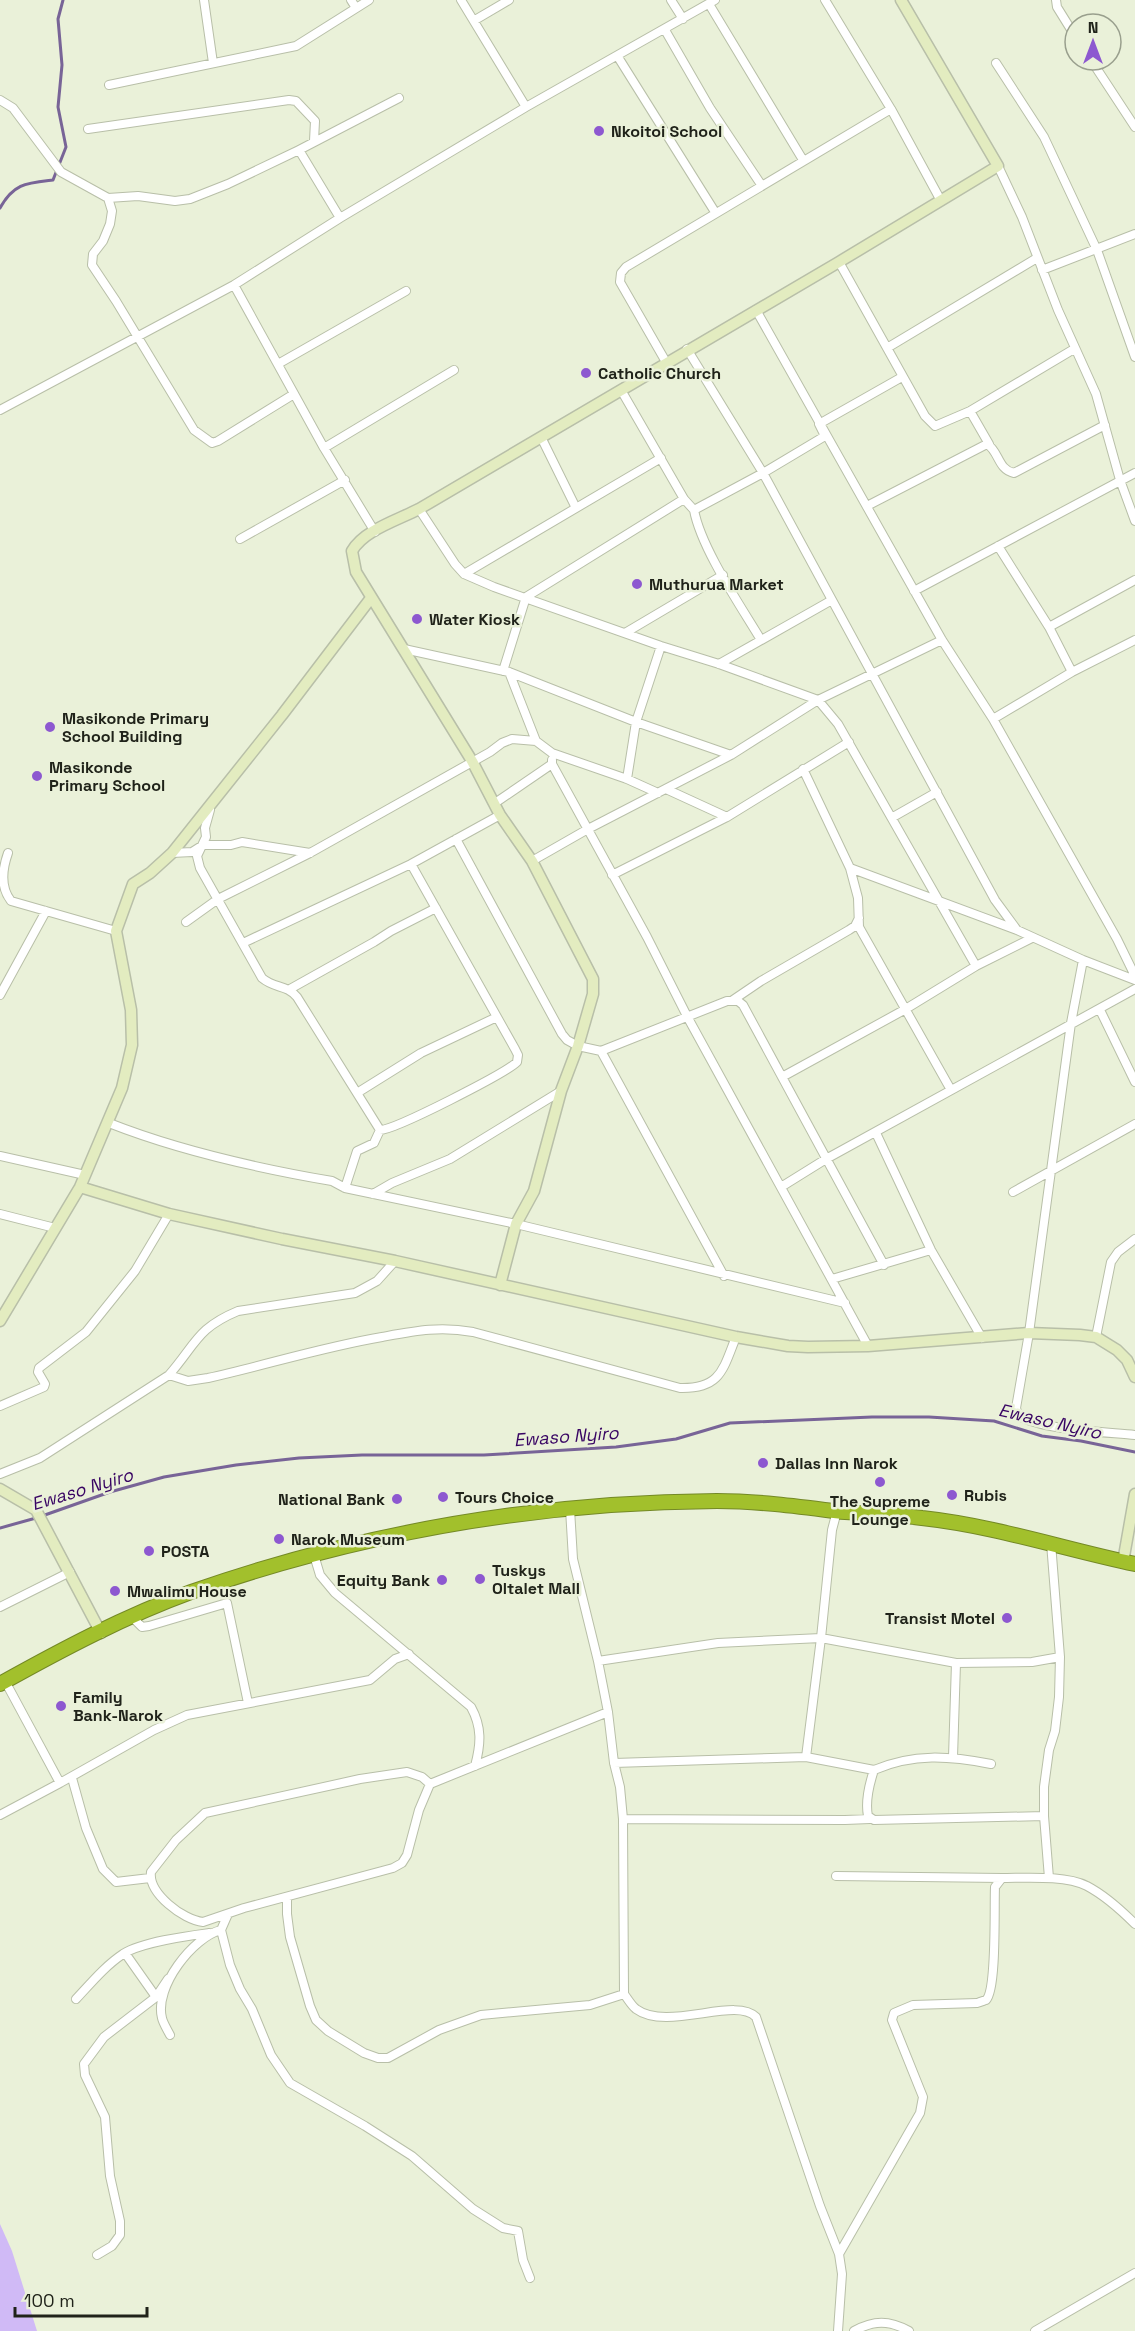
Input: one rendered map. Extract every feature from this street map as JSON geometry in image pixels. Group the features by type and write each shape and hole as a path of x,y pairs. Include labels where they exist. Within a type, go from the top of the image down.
{"highway":[{"path":"3,1682 132,1617 191,1593 314,1555 448,1525 570,1509 717,1501 767,1503 922,1518 967,1525 1129,1563"}],"street":[{"path":"204,0 213,63"},
{"path":"351,0 356,8"},
{"path":"110,85 296,46 369,0"},
{"path":"461,0 526,107"},
{"path":"475,21 509,0"},
{"path":"671,0 683,20"},
{"path":"825,0 891,109 940,199"},
{"path":"901,0 998,166 1022,216 1074,349 1096,394 1120,480 1135,522"},
{"path":"1056,0 1063,17"},
{"path":"0,410 234,285 340,218 526,107 712,2 803,160"},
{"path":"665,30 710,108 762,186"},
{"path":"618,57 715,212"},
{"path":"996,63 1044,136 1097,250 1135,357"},
{"path":"1099,72 1135,127"},
{"path":"0,100 13,108 61,172 108,198 138,196 175,201 190,199 228,184 399,98"},
{"path":"88,129 289,100 296,101 315,121 314,141"},
{"path":"666,362 620,282 621,273 626,267 891,109"},
{"path":"299,150 340,218"},
{"path":"500,1285 516,1224 534,1191 561,1091 578,1046 593,994 593,980 532,861 500,815 472,762 356,572 352,551 360,541 375,532 419,509 998,166"},
{"path":"108,198 112,211 111,224 103,241 93,254 91,263 138,335 188,422 200,435 212,443 225,438 294,394"},
{"path":"1042,270 1135,234"},
{"path":"887,348 1037,258"},
{"path":"839,262 925,417 934,426 970,411 1074,349"},
{"path":"234,285 324,448 375,532"},
{"path":"278,364 406,291"},
{"path":"756,310 942,640 993,719 1117,939 1135,978"},
{"path":"687,349 764,473 995,900 1017,930"},
{"path":"324,448 454,370"},
{"path":"825,436 819,424 902,377"},
{"path":"621,390 684,499 694,510 699,528 761,640"},
{"path":"970,411 1003,468 1014,473 1105,425"},
{"path":"694,510 764,473 825,436"},
{"path":"541,437 576,508"},
{"path":"867,506 989,444"},
{"path":"464,574 661,458"},
{"path":"914,591 1135,473"},
{"path":"240,539 345,480"},
{"path":"684,499 526,597 506,672 536,741 552,753 662,791 727,817"},
{"path":"419,509 464,574 494,587 818,700 838,724 849,742 975,966"},
{"path":"998,546 1049,627 1072,672"},
{"path":"625,633 723,574"},
{"path":"1049,627 1135,580"},
{"path":"0,1321 80,1187 122,1088 132,1045 131,1010 116,931 133,884 150,873 172,853 282,716 371,598"},
{"path":"719,664 832,600"},
{"path":"532,861 588,829 731,755 818,700 942,640"},
{"path":"993,719 1072,672 1135,640"},
{"path":"627,779 636,722 661,646"},
{"path":"404,649 506,672 636,722 731,755"},
{"path":"186,922 218,899 310,853 512,739 536,741"},
{"path":"612,875 727,817 849,742"},
{"path":"552,753 552,764 868,1346"},
{"path":"495,802 552,764"},
{"path":"803,769 850,868 860,917 859,927 951,1090"},
{"path":"893,817 937,792"},
{"path":"213,800 205,828 206,837 197,856 198,862 262,978 271,985 290,989 297,997 381,1130"},
{"path":"243,943 411,864 500,815"},
{"path":"456,839 562,1034 578,1046 601,1051 733,1000 753,985 849,930 855,926 860,917"},
{"path":"172,853 192,852 203,845 242,842 310,853"},
{"path":"8,853 1,882 4,895 11,901 116,931"},
{"path":"345,1188 357,1151 374,1143 381,1130 401,1124 516,1064 518,1055 411,864"},
{"path":"850,868 1017,930 1083,960 1135,978"},
{"path":"290,989 436,908"},
{"path":"0,995 46,911"},
{"path":"782,1077 904,1010 975,966 1032,938"},
{"path":"1083,960 1071,1023 1029,1333 1016,1408 1018,1415 1025,1420 1067,1428 1135,1435"},
{"path":"782,1187 826,1159 1135,989"},
{"path":"733,1000 743,1005 884,1265"},
{"path":"1100,1010 1135,1082"},
{"path":"357,1093 421,1053 496,1017"},
{"path":"601,1051 724,1276"},
{"path":"373,1194 392,1183 450,1159 561,1091"},
{"path":"109,1123 216,1157 332,1181 345,1188 516,1224 724,1276 845,1303"},
{"path":"1013,1192 1051,1173 1135,1124"},
{"path":"876,1133 931,1250 982,1338"},
{"path":"0,1156 85,1175"},
{"path":"80,1187 170,1214 395,1261 736,1337 788,1346 868,1346 1029,1333 1096,1337 1127,1359 1135,1377"},
{"path":"0,1214 55,1228"},
{"path":"0,1407 44,1387 45,1384 38,1372 39,1368 86,1332 135,1271 170,1214"},
{"path":"1096,1337 1111,1262 1118,1252 1135,1239"},
{"path":"832,1279 931,1250"},
{"path":"0,1474 40,1458 169,1375 197,1337 221,1318 238,1311 355,1293 377,1281 395,1261"},
{"path":"169,1375 188,1381 208,1378 369,1339 432,1328 449,1328 473,1332 680,1388 690,1388 704,1386 718,1377 736,1337"},
{"path":"0,1489 36,1510 101,1633"},
{"path":"1129,1563 1135,1494"},
{"path":"570,1509 573,1559 598,1661 620,1787 623,1819 624,1994 637,2010 651,2015 689,2016 738,2010 752,2013 756,2017 820,2206 839,2254 842,2274 838,2331"},
{"path":"806,1757 827,1574 837,1511"},
{"path":"1049,1878 1044,1816 1046,1771 1048,1750 1055,1731 1060,1657 1051,1543"},
{"path":"314,1555 326,1584 471,1707 477,1718 480,1734 475,1766"},
{"path":"0,1607 70,1572"},
{"path":"132,1617 142,1627 149,1626 227,1603 248,1703"},
{"path":"598,1661 718,1643 821,1638 956,1663 1032,1662 1060,1657"},
{"path":"0,1815 181,1718 370,1680 395,1659 409,1654"},
{"path":"953,1757 956,1663"},
{"path":"3,1682 60,1784"},
{"path":"430,1784 422,1777 407,1772 205,1812 176,1840 151,1872 150,1878 168,1904 186,1917 203,1922 244,1908 393,1868 402,1863 407,1856 419,1810 430,1784 608,1712"},
{"path":"614,1763 806,1757 874,1770 905,1760 953,1757 991,1764"},
{"path":"870,1819 867,1811 868,1798 874,1770"},
{"path":"72,1778 86,1828 103,1869 116,1882 150,1878"},
{"path":"623,1819 845,1820 1044,1816"},
{"path":"836,1876 1049,1878 1086,1885 1122,1911 1135,1924"},
{"path":"839,2254 920,2113 923,2097 892,2020 894,2013 913,2005 977,2003 986,2000 990,1993 994,1966 995,1887 1002,1878"},
{"path":"287,1898 290,1937 316,2020 328,2031 364,2053 378,2058 388,2058 439,2030 481,2014 590,2006 624,1994"},
{"path":"228,1914 221,1930 230,1965 271,2055 290,2083 412,2156 473,2209 503,2228 518,2231 523,2260 530,2278"},
{"path":"76,1999 106,1967 125,1953 184,1936 221,1930"},
{"path":"97,2254 112,2246 120,2235 120,2221 110,2176 105,2117 85,2075 84,2064 104,2037 156,1997 192,1948 209,1933"},
{"path":"125,1953 156,1997"},
{"path":"168,1979 162,2001 161,2017 170,2035"},
{"path":"1035,2331 1135,2273"},
{"path":"854,2331 868,2323 884,2321 909,2331"}],"shaded area":[{"path":"0,2224 12,2251 37,2331 0,2331"}],"waterway":[{"path":"0,208 16,189 36,182 53,180 66,147 58,107 62,65 58,19 63,0"},
{"name":"Ewaso Nyiro","path":"42,1516 110,1492 164,1477 236,1465 299,1458 362,1455 484,1455 616,1447 676,1439 730,1423 872,1417 929,1417 994,1421 1042,1436 1135,1452"},
{"name":"Ewaso Nyiro","path":"0,1528 36,1518"}],"place":[{"name":"Nkoitoi School","path":"599,131"},
{"name":"Catholic Church","path":"586,373"},
{"name":"Muthurua Market","path":"637,584"},
{"name":"Water Kiosk","path":"417,619"},
{"name":"Masikonde Primary School Building","path":"50,727"},
{"name":"Masikonde Primary School","path":"37,776"},
{"name":"Dallas Inn Narok","path":"763,1463"},
{"name":"The Supreme Lounge","path":"880,1482"},
{"name":"Rubis","path":"952,1495"},
{"name":"Tours Choice","path":"443,1497"},
{"name":"National Bank","path":"397,1499"},
{"name":"Narok Museum","path":"279,1539"},
{"name":"POSTA","path":"149,1551"},
{"name":"Tuskys Oltalet Mall","path":"480,1579"},
{"name":"Equity Bank","path":"442,1580"},
{"name":"Mwalimu House","path":"115,1591"},
{"name":"Transist Motel","path":"1007,1618"},
{"name":"Family Bank-Narok","path":"61,1706"}]}
